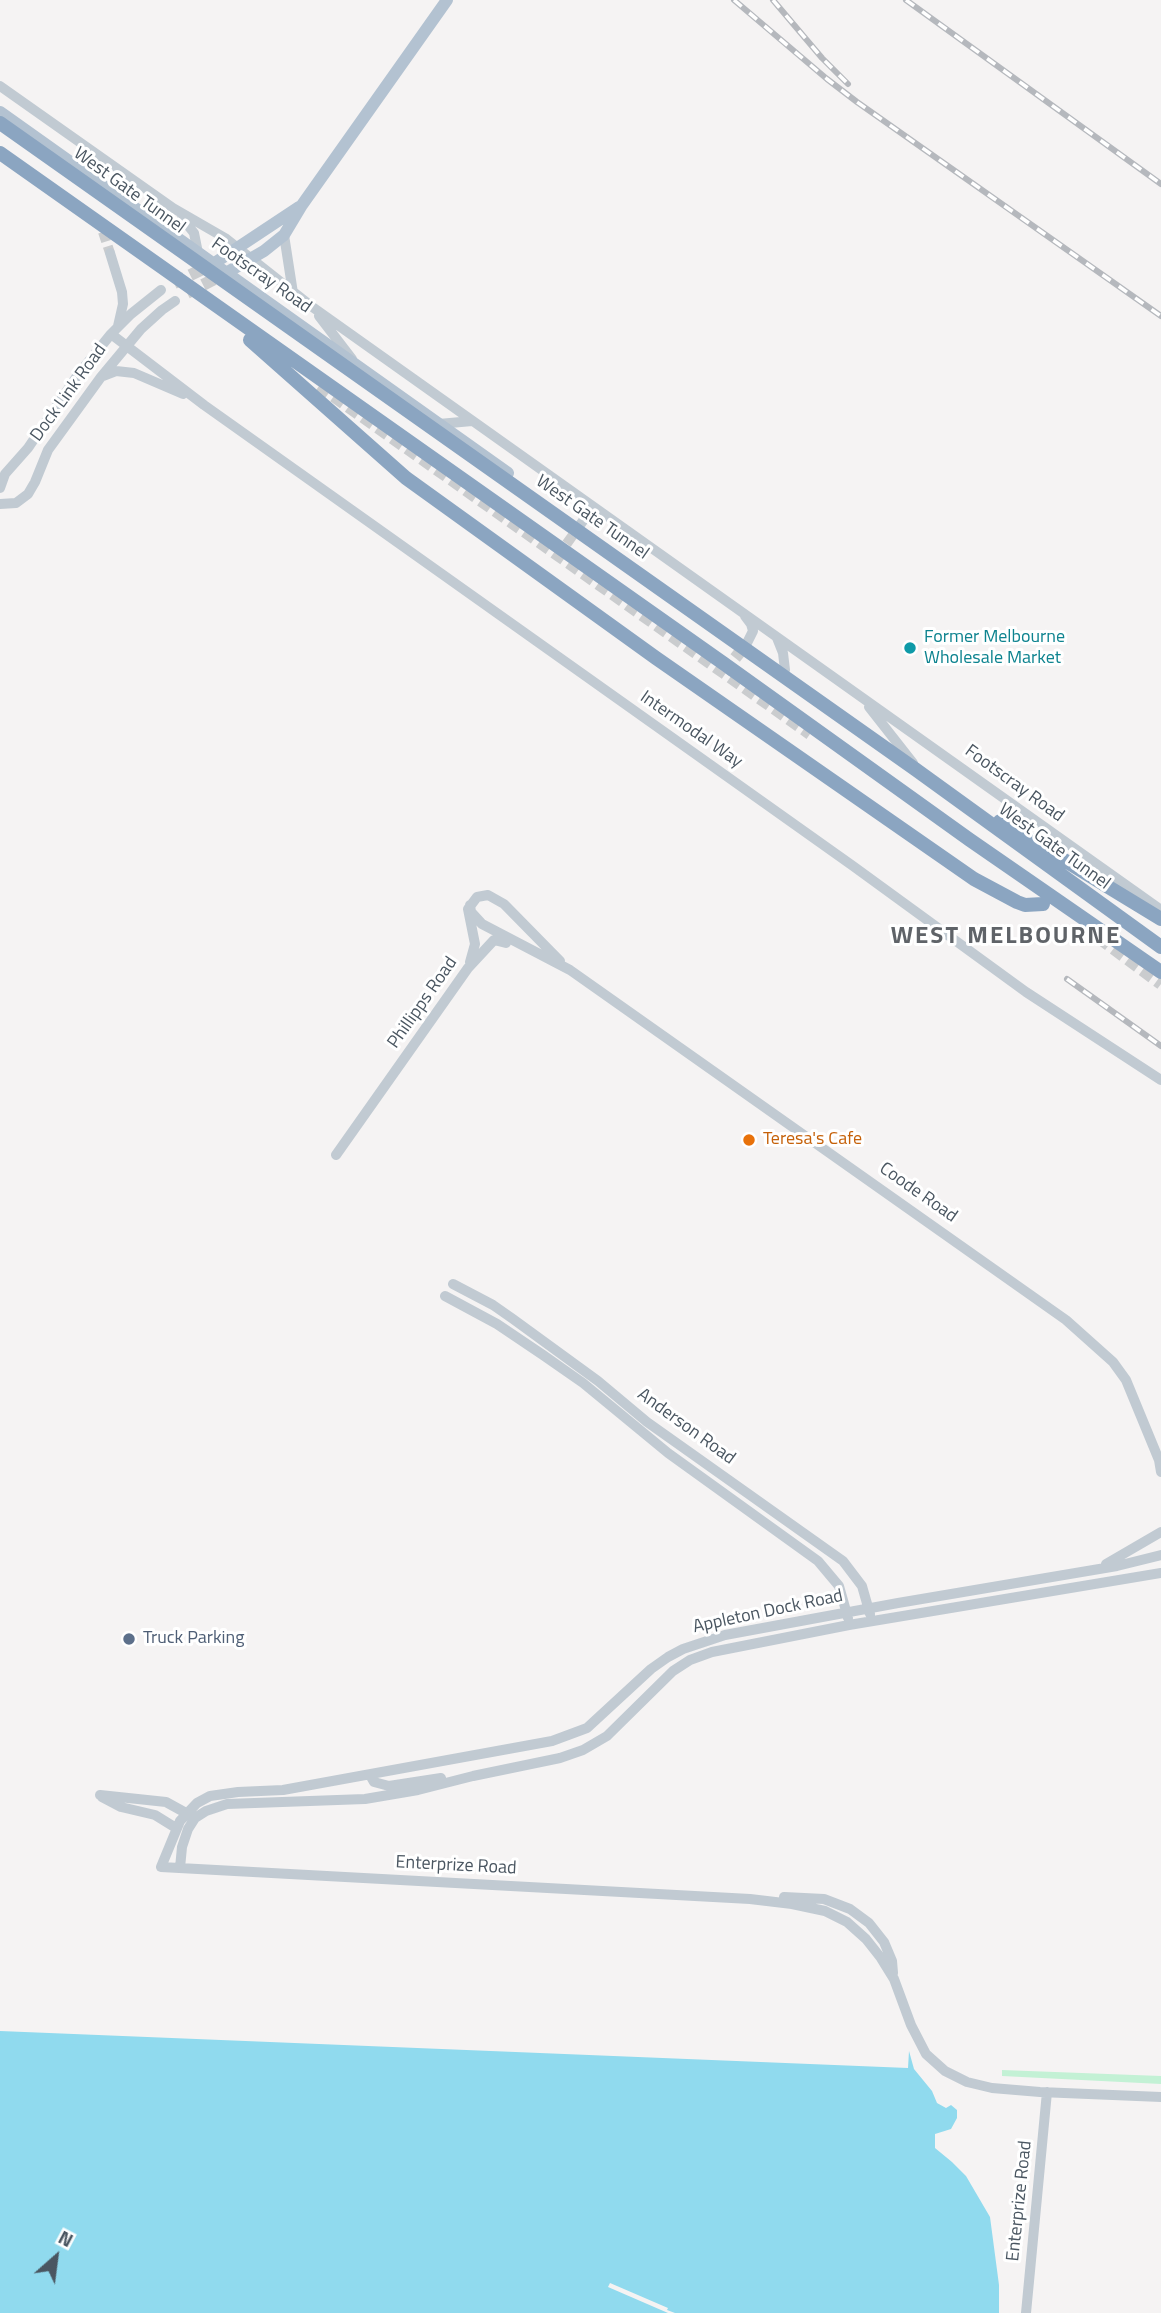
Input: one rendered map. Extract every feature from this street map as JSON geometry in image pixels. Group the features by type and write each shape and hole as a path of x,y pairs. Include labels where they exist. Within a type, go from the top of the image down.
{"highway":[{"name":"West Gate Tunnel","path":"0,123 914,767 1161,947"},
{"path":"0,153 1161,980"},
{"path":"202,297 406,478 656,659 988,887 1026,905 1050,902 1161,972"},
{"path":"914,767 1161,919"}],"main road":[{"path":"226,273 252,259 284,235 302,205 447,0"},
{"name":"Footscray Road","path":"0,112 785,670"},
{"path":"213,264 302,205"}],"street":[{"name":"Footscray Road","path":"0,86 173,208 225,238 311,306 1161,910"},
{"path":"75,166 88,149"},
{"path":"173,208 197,239 198,254"},
{"path":"284,235 293,293"},
{"path":"110,253 123,304 115,330"},
{"name":"Dock Link Road","path":"0,488 5,474 28,448 77,376 115,330 161,290"},
{"name":"Dock Link Road","path":"0,504 16,503 28,494 48,450 101,377 127,345 175,300"},
{"name":"Footscray Road","path":"311,306 358,366"},
{"name":"Intermodal Way","path":"115,330 127,345 204,405 904,902 1026,992 1161,1080"},
{"name":"Intermodal Way","path":"101,377 116,371 134,373 204,405"},
{"path":"439,424 472,421"},
{"path":"580,524 593,507"},
{"path":"738,609 752,627 753,631 747,643"},
{"name":"Footscray Road","path":"773,633 780,643 785,670"},
{"name":"Footscray Road","path":"846,686 868,707 914,767"},
{"name":"Coode Road","path":"570,970 500,901 492,896 482,895 474,899 470,905 471,912 489,929 570,970 1066,1320 1097,1346 1126,1380 1160,1464"},
{"path":"468,968 475,944 468,915 470,905"},
{"name":"Phillipps Road","path":"336,1154 468,968 488,945 497,940 570,970"},
{"name":"Anderson Road","path":"453,1284 493,1305 598,1381 647,1422 843,1561 862,1586 871,1621"},
{"name":"Anderson Road","path":"445,1296 497,1324 543,1354 668,1453 818,1561 835,1580 844,1598 849,1625"},
{"path":"1093,1570 1161,1532"},
{"name":"Appleton Dock Road","path":"161,1867 176,1828 186,1813 210,1796 283,1790 527,1746 576,1734 587,1728 651,1669 683,1649 725,1635 1093,1570 1161,1555"},
{"name":"Appleton Dock Road","path":"180,1868 182,1847 188,1829 195,1818 216,1807 227,1804 365,1799 561,1758 583,1750 607,1736 655,1686 690,1661 712,1653 871,1621 1161,1573"},
{"path":"1146,1576 1161,1579"},
{"path":"370,1775 374,1782 388,1787 492,1773"},
{"path":"176,1828 155,1815 121,1807 104,1800 100,1795 166,1802 186,1813"},
{"name":"Enterprize Road","path":"161,1867 750,1899 825,1911 847,1922 866,1939 894,1979 911,2025 926,2054 945,2071 967,2082 992,2088 1161,2096"},
{"name":"Enterprize Road","path":"1026,2313 1047,2092"}],"green space":[{"path":"1002,2070 1161,2076 1161,2084 1002,2076"}],"water":[{"path":"0,2031 908,2068 909,2051 914,2069 932,2091 937,2103 946,2108 951,2105 957,2110 957,2118 951,2129 935,2134 935,2148 966,2176 990,2217 999,2285 999,2313 0,2313"}],"pier":[{"path":"610,2283 675,2313 668,2313 608,2287"}],"tunnel":[{"path":"103,232 110,253"},
{"path":"174,283 211,265"},
{"path":"187,293 226,273"},
{"path":"319,386 810,734"},
{"path":"558,556 580,525"},
{"path":"724,672 747,643"},
{"path":"1099,938 1161,984"}],"railway":[{"path":"734,0 857,102 1161,316"},
{"path":"773,0 848,84"},
{"path":"906,0 1161,184"},
{"path":"1067,979 1161,1046"}],"place":[{"name":"Former Melbourne Wholesale Market","path":"910,648"},
{"name":"Teresa's Cafe","path":"749,1140"},
{"name":"Truck Parking","path":"129,1639"}],"district":[{"name":"WEST MELBOURNE","path":"1006,937"}]}
